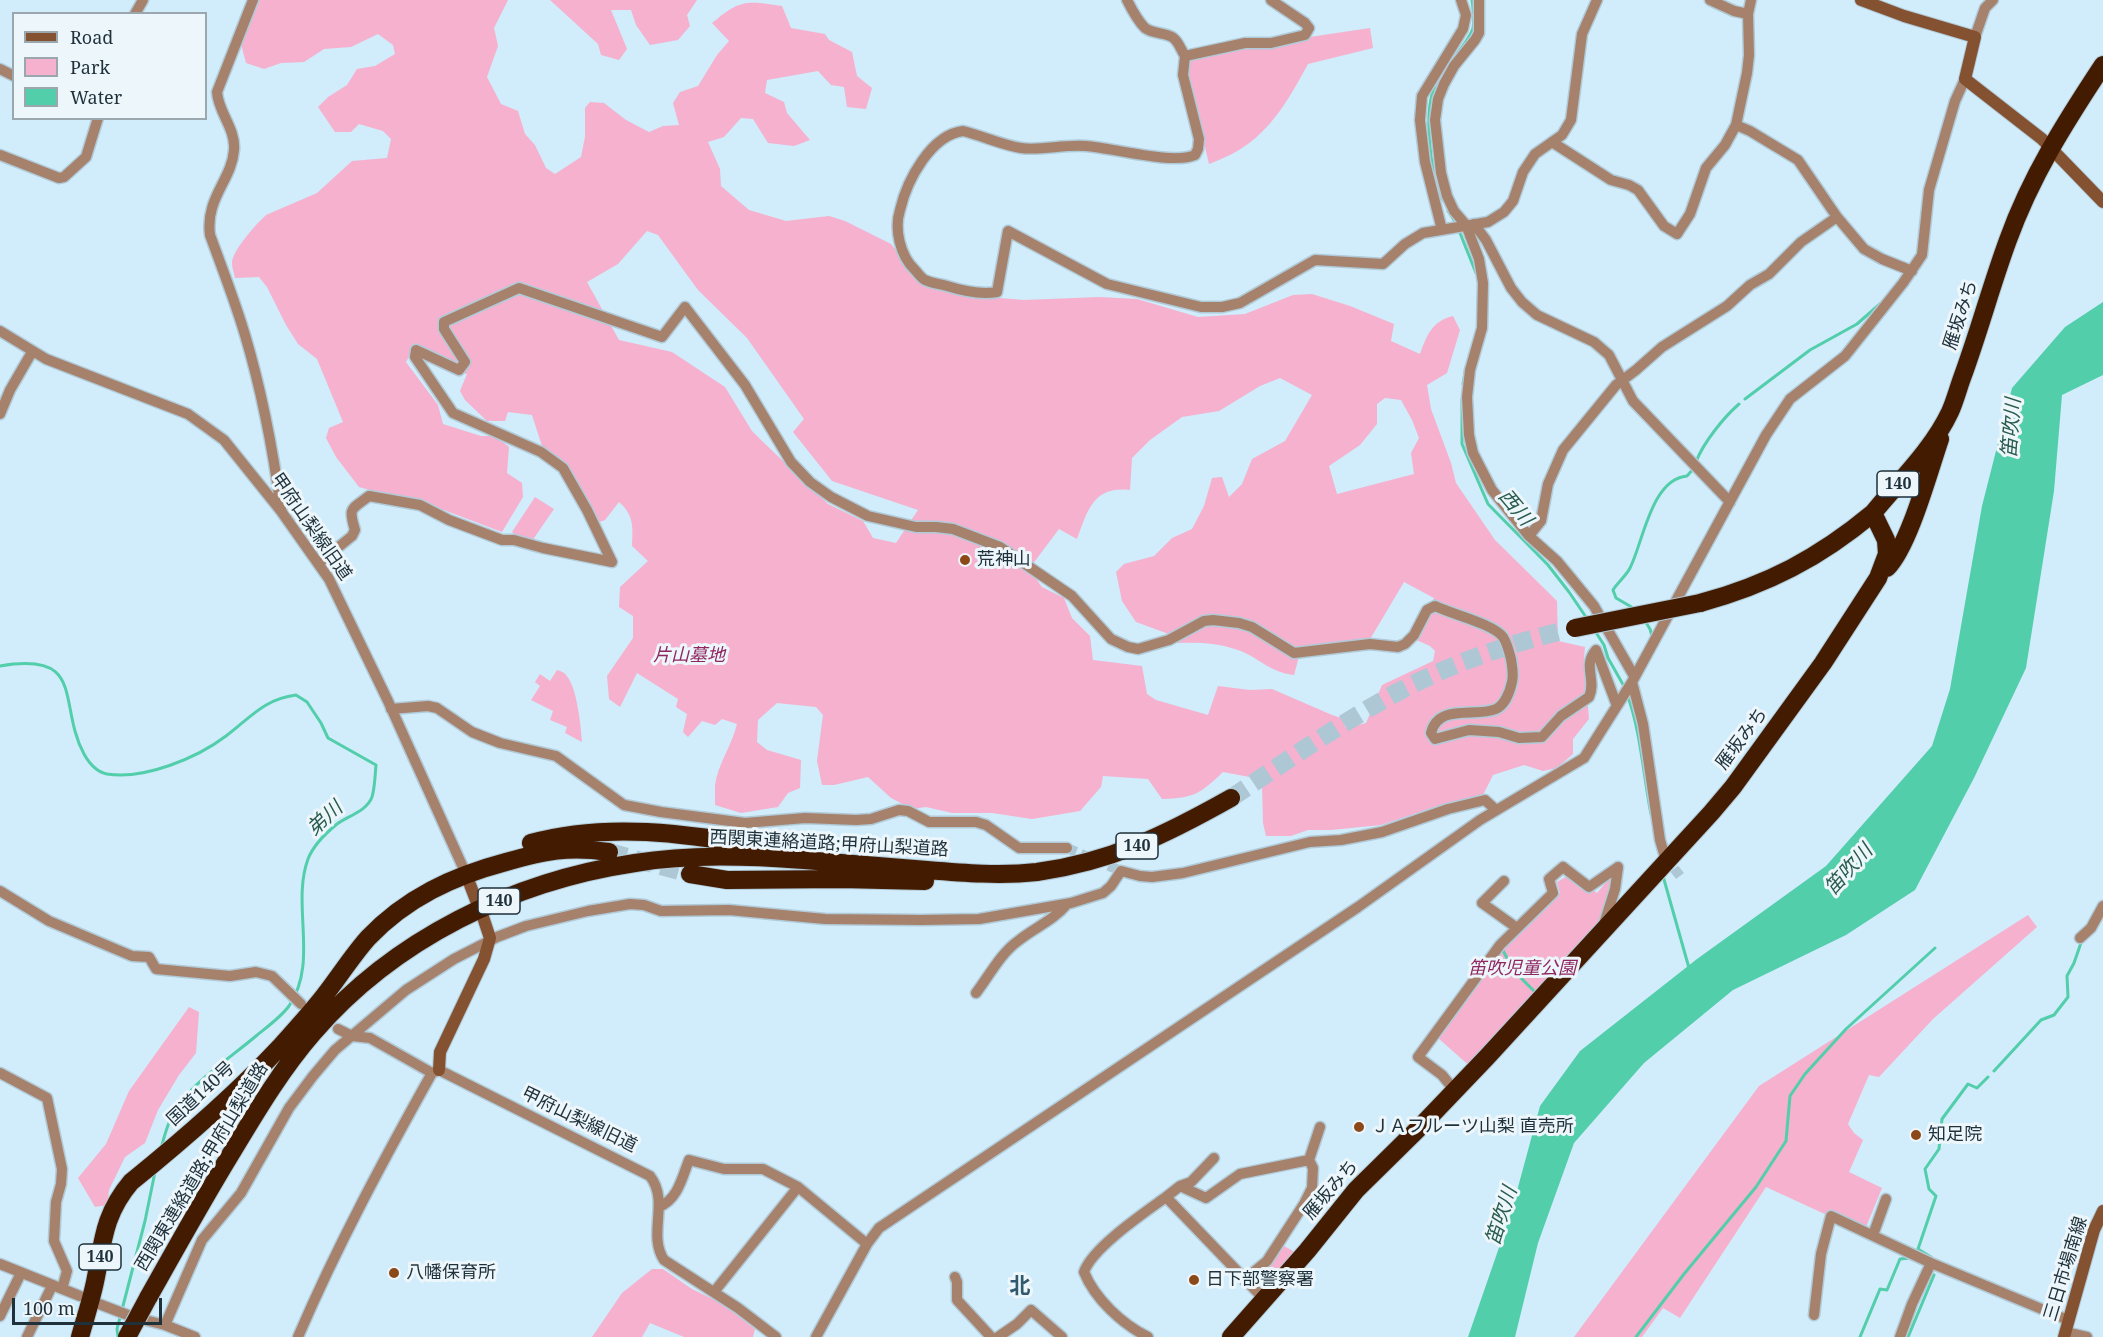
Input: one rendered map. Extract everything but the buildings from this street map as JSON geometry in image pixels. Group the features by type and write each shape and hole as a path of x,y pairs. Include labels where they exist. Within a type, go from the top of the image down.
{"highway":[{"name":"雁坂みち","path":"1231,1337 1307,1251 1356,1190 1455,1091 1609,926 1663,862 1712,813 1823,663 1878,578 1887,554 1886,540 1873,513 1928,446 1950,412 2015,222 2031,184 2055,151 2103,65"},
{"path":"1878,578 1892,563 1906,536 1950,412"},
{"name":"140","path":"1562,631 1700,603 1732,594 1793,569 1831,545 1873,513"},
{"name":"西関東連絡道路;甲府山梨道路","path":"128,1337 197,1210 261,1103 302,1047 339,1006 371,977 407,950 446,926 521,892 560,879 638,862 718,857 759,858 989,874 1034,872 1088,862 1139,846 1231,798"},
{"path":"466,874 488,856 506,850 556,837 615,831 692,835 861,860 989,874"},
{"path":"466,874 542,852 573,848 609,852"},
{"path":"690,874 727,880 841,879 950,882 1034,872"},
{"name":"国道140号","path":"80,1337 108,1219 113,1206 130,1182 185,1139 240,1088 323,997 355,955 383,924 436,886 466,874"}],"street":[{"path":"253,0 217,92 234,141 234,151 211,211 209,225 210,235 245,334 272,448 281,511"},
{"path":"1127,0 1139,21 1146,28 1175,39 1185,56 1183,75 1199,139 1195,155 1179,160 1085,146 1060,145 1023,149 963,131 953,132 935,147 914,173 899,210 900,245 909,264 924,280 986,294 997,292 1008,231 1107,284 1201,307 1222,307 1240,303 1315,260 1383,264 1405,244 1423,233 1488,222 1504,212 1513,201 1522,172 1535,154 1562,135 1572,114 1582,34 1597,0"},
{"path":"1185,56 1245,44 1271,43 1305,35 1308,32 1309,28 1305,23 1271,0"},
{"path":"1442,230 1425,162 1420,120 1422,96 1464,29 1466,15 1461,0"},
{"path":"1479,0 1479,33 1454,66 1444,84 1438,99 1435,120 1441,172 1447,196 1454,211 1486,240 1511,288 1522,302 1537,315 1594,342 1609,355 1633,401 1730,502"},
{"path":"1710,0 1734,11 1748,14"},
{"path":"1552,142 1611,180 1638,190 1664,226 1677,234 1690,214 1706,168 1725,145 1736,125 1747,74 1748,14 1752,0"},
{"path":"1861,0 1904,16 1975,37"},
{"path":"816,1337 867,1244 879,1228 1358,907 1480,820 1584,758 1633,679 1766,435 1790,399 1845,356 1922,255 1929,190 1955,101 1965,79 1975,37 1985,8 1993,0"},
{"path":"1965,79 2055,151 2103,202"},
{"path":"0,155 59,178 64,177 86,157 96,120"},
{"path":"1736,125 1750,130 1798,160 1837,217 1864,249 1912,271"},
{"path":"1529,536 1541,521 1548,484 1563,450 1616,385 1662,347 1727,306 1749,285 1769,274 1801,242 1837,217"},
{"path":"1470,225 1483,283 1482,328 1470,370 1467,398 1469,435 1473,453 1492,490 1529,536 1557,561 1594,606 1633,679 1643,724 1663,862"},
{"path":"319,563 352,536 355,530 350,514 352,508 369,496 420,505 449,520 502,540 514,540 543,549 612,562 587,510 563,468 541,452 453,413 415,357 416,350 459,370 465,362 444,329 444,322 519,288 662,337 685,307 745,386 791,462 810,482 831,497 868,516 916,527 953,529 1000,547 1072,596 1111,639 1128,647 1138,649 1169,640 1204,621 1213,620 1252,627 1294,652 1370,644 1398,647 1414,635 1427,610 1435,606 1491,627 1499,633 1504,638 1513,671 1509,692 1499,708 1490,711 1455,713 1444,717 1432,728 1431,734 1435,740 1469,730 1499,732 1519,738 1542,737 1561,716 1589,697 1592,687 1589,661 1596,650 1617,706"},
{"name":"甲府山梨線旧道","path":"0,331 32,351 77,372 195,418 224,440 319,563 358,636 392,709 477,903"},
{"path":"0,414 10,390 32,351"},
{"path":"392,709 428,705 437,708 472,732 500,743 556,756 624,805 745,823 805,818 871,819 899,810 908,811 929,822 976,822 986,825 1019,848 1066,848"},
{"path":"165,1325 202,1240 241,1193 272,1136 295,1100 336,1050 414,984 454,959 526,926 588,911 630,904 644,905 661,911 729,910 809,918 921,921 979,919 1068,904 1103,893 1121,871 1140,876 1183,873 1310,842 1341,840 1382,832 1448,809 1485,800 1496,810"},
{"path":"1455,1091 1442,1074 1418,1057 1500,945 1553,893 1549,879 1563,867 1589,887 1618,867 1615,889 1602,926 1609,926"},
{"path":"1504,881 1482,903 1517,928"},
{"path":"0,891 50,921 132,956 149,957 156,969 230,976 256,972 272,976 301,1004"},
{"path":"976,993 1009,948 1018,940 1051,921 1068,904"},
{"path":"2079,938 2091,928 2103,906"},
{"path":"298,1337 386,1156 436,1071 440,1052 484,959 489,942 488,929 483,917"},
{"name":"甲府山梨線旧道","path":"338,1029 352,1036 370,1038 640,1170 655,1183 659,1193 657,1243 658,1251 664,1260 714,1292 776,1337"},
{"path":"0,1073 47,1098 62,1169 56,1202 54,1241 67,1271 27,1337"},
{"path":"1244,1280 1267,1261 1312,1188 1313,1168 1309,1160 1320,1127"},
{"path":"1148,1337 1134,1334 1089,1284 1084,1272 1086,1266 1111,1239 1180,1186 1191,1182 1214,1158"},
{"path":"659,1207 667,1204 677,1192 689,1160 724,1169 763,1169 798,1187 867,1244"},
{"path":"1180,1186 1206,1198 1240,1174 1309,1160"},
{"path":"714,1292 798,1187"},
{"path":"1166,1197 1264,1299"},
{"path":"1873,1235 1886,1198"},
{"name":"三日市場南線","path":"2066,1330 2094,1230 2103,1211"},
{"path":"1814,1315 1821,1254 1831,1216 2066,1330 2087,1337"},
{"path":"1900,1337 1931,1263"},
{"path":"0,1264 80,1296"},
{"path":"0,1317 21,1273"},
{"path":"955,1277 957,1300 992,1337"},
{"path":"99,1304 195,1337"},
{"path":"998,1337 1017,1324 1031,1310 1062,1337"}],"green space":[{"name":"片山墓地","path":"255,0 508,0 494,28 498,46 487,77 501,104 518,111 525,134 535,145 546,168 555,174 581,157 585,137 585,108 590,102 604,103 626,120 649,132 663,126 679,125 673,103 680,92 698,86 717,55 729,41 712,23 729,10 744,4 760,3 782,6 791,28 825,34 829,40 852,52 857,76 872,88 866,109 847,107 844,87 831,85 818,71 767,80 765,93 784,102 787,113 810,140 794,146 768,143 753,119 741,118 724,137 708,142 720,169 721,186 749,210 786,221 829,216 845,221 891,244 912,271 974,296 1024,300 1099,297 1137,299 1198,317 1245,314 1293,295 1312,294 1394,324 1391,341 1420,354 1435,325 1453,316 1460,330 1447,373 1427,385 1431,409 1456,483 1495,540 1557,601 1558,641 1585,647 1589,719 1573,739 1573,754 1557,768 1543,771 1524,765 1493,775 1483,795 1435,807 1381,825 1308,830 1291,836 1266,836 1263,823 1262,785 1255,778 1223,772 1196,793 1162,799 1148,779 1103,776 1101,787 1080,811 1032,819 992,813 952,813 926,807 912,809 891,798 868,777 834,785 822,785 817,761 823,715 816,707 777,703 758,720 757,742 767,750 801,760 800,788 788,793 778,807 741,813 715,805 717,777 737,724 722,719 715,725 702,721 688,737 683,732 687,714 676,707 678,699 637,673 620,707 609,699 607,676 633,638 633,616 619,607 620,587 648,561 632,546 630,517 619,502 605,520 597,523 560,462 542,446 532,415 508,412 505,421 487,421 465,400 460,391 467,374 440,368 411,353 406,362 438,405 443,424 481,436 495,436 509,447 507,473 522,483 523,497 502,532 420,501 359,487 336,457 326,438 329,428 343,422 317,359 298,344 267,287 259,277 235,278 232,263 240,245 266,215 317,193 352,161 387,158 391,139 383,131 359,124 351,132 335,132 318,107 328,97 347,85 357,69 375,66 395,54 393,45 378,34 351,47 324,49 304,62 281,63 264,69 246,63 241,44","holes":["647,231 658,235 698,290 747,338 804,419 793,432 832,481 918,510 896,543 873,538 863,521 828,504 752,431 725,387 672,352 619,340 587,282 618,264","1280,378 1312,395 1285,441 1252,459 1242,484 1229,497 1222,477 1212,478 1204,506 1192,529 1172,538 1154,556 1124,564 1116,572 1122,601 1136,622 1166,633 1177,643 1208,644 1231,648 1246,653 1271,668 1294,675 1301,649 1369,641 1404,582 1434,598 1414,639 1430,646 1435,651 1433,661 1382,685 1366,723 1346,728 1341,718 1272,689 1250,690 1218,686 1208,715 1156,700 1147,694 1142,666 1093,660 1090,636 1072,618 1064,598 1042,587 1029,569 1059,529 1077,539 1089,510 1100,496 1108,492 1130,490 1132,458 1150,440 1182,417 1219,411 1260,386","1385,398 1401,400 1412,420 1419,438 1411,453 1414,474 1337,494 1329,466 1360,445 1377,424 1377,404"]},
{"path":"550,0 697,0 687,15 690,26 678,40 650,45 636,25 631,10 611,10 627,49 619,60 601,55 598,44"},
{"path":"1370,28 1373,48 1308,64 1271,123 1239,150 1209,164 1189,78 1189,61 1243,47"},
{"path":"535,497 554,509 532,541 519,538 512,532"},
{"path":"557,670 565,674 573,688 578,707 582,742 565,733 567,727 550,720 553,711 531,700 540,686 535,682 540,674 550,681"},
{"name":"笛吹児童公園","path":"1614,873 1598,927 1473,1069 1438,1038 1500,945 1560,893 1557,882 1571,874 1597,893"},
{"path":"2028,915 2037,927 1933,1019 1879,1077 1869,1075 1848,1124 1863,1140 1849,1172 1882,1188 1864,1232 1766,1187 1680,1318 1663,1308 1642,1337 1574,1337 1759,1086"},
{"path":"189,1007 199,1012 196,1053 179,1075 158,1110 145,1143 125,1157 109,1190 107,1205 95,1207 78,1178 106,1144 129,1091"},
{"path":"1279,1243 1298,1254 1261,1293 1246,1278"},
{"path":"652,1269 663,1269 692,1289 721,1303 755,1329 753,1337 684,1337 650,1323 642,1337 592,1337 622,1293"}],"water":[{"name":"笛吹川","path":"2103,302 2103,375 2062,395 2054,491 2026,668 1974,778 1915,890 1846,935 1733,990 1644,1063 1574,1143 1538,1243 1515,1337 1468,1337 1511,1213 1540,1106 1580,1051 1697,959 1826,866 1932,746 1950,689 1982,506 2012,388 2065,327"}],"waterway":[{"name":"西川","path":"1443,200 1431,158 1429,124 1432,93 1445,69 1471,33 1474,21 1472,0"},
{"name":"西川","path":"1448,211 1456,223 1476,273"},
{"path":"1745,399 1810,350 1857,324 1881,303"},
{"name":"西川","path":"1463,384 1466,367"},
{"name":"西川","path":"1462,399 1462,444 1488,504 1548,565 1588,620"},
{"path":"1696,462 1714,431 1739,404"},
{"path":"1635,609 1616,598 1613,590 1630,568 1657,500 1665,488 1675,480 1687,476 1694,468"},
{"path":"1645,621 1652,636"},
{"name":"西川","path":"1595,631 1625,688"},
{"name":"弟川","path":"0,666 27,663 46,666 58,674 64,686 76,735 84,754 94,767 107,774 137,774 169,766 214,744 266,705 296,695 307,702 328,738 376,765 374,789 370,802 362,810 329,831 316,845 308,859 302,895 304,952 302,971 298,989 289,1006 274,1022 195,1086 172,1116 161,1148"},
{"name":"西川","path":"1627,694 1639,738 1651,814"},
{"name":"西川","path":"1663,876 1689,968"},
{"path":"1994,1071 2041,1020 2054,1015 2068,997 2067,976 2082,940"},
{"path":"1501,947 1514,971 1537,994"},
{"path":"1636,1337 1684,1274 1756,1187 1786,1141 1790,1096 1805,1074 1846,1029 1935,948"},
{"path":"1931,1257 1918,1249 1936,1196 1929,1189 1925,1169 1939,1149 1942,1119 1968,1084 1977,1088 1988,1077"},
{"name":"弟川","path":"118,1337 117,1329 145,1221 155,1172"},
{"path":"1860,1337 1880,1289 1887,1290 1900,1259 1910,1258"},
{"path":"1908,1337 1934,1275"}],"tunnel":[{"path":"1231,798 1333,730 1416,683 1477,657 1562,631"},
{"path":"1067,848 1121,871"},
{"path":"609,852 690,874"},
{"path":"1665,857 1680,876"}],"place":[{"name":"荒神山","path":"965,560"},
{"name":"ＪＡフルーツ山梨 直売所","path":"1359,1127"},
{"name":"知足院","path":"1916,1135"},
{"name":"八幡保育所","path":"394,1273"},
{"name":"日下部警察署","path":"1194,1280"}],"district":[{"name":"北","path":"1020,1287"}]}
